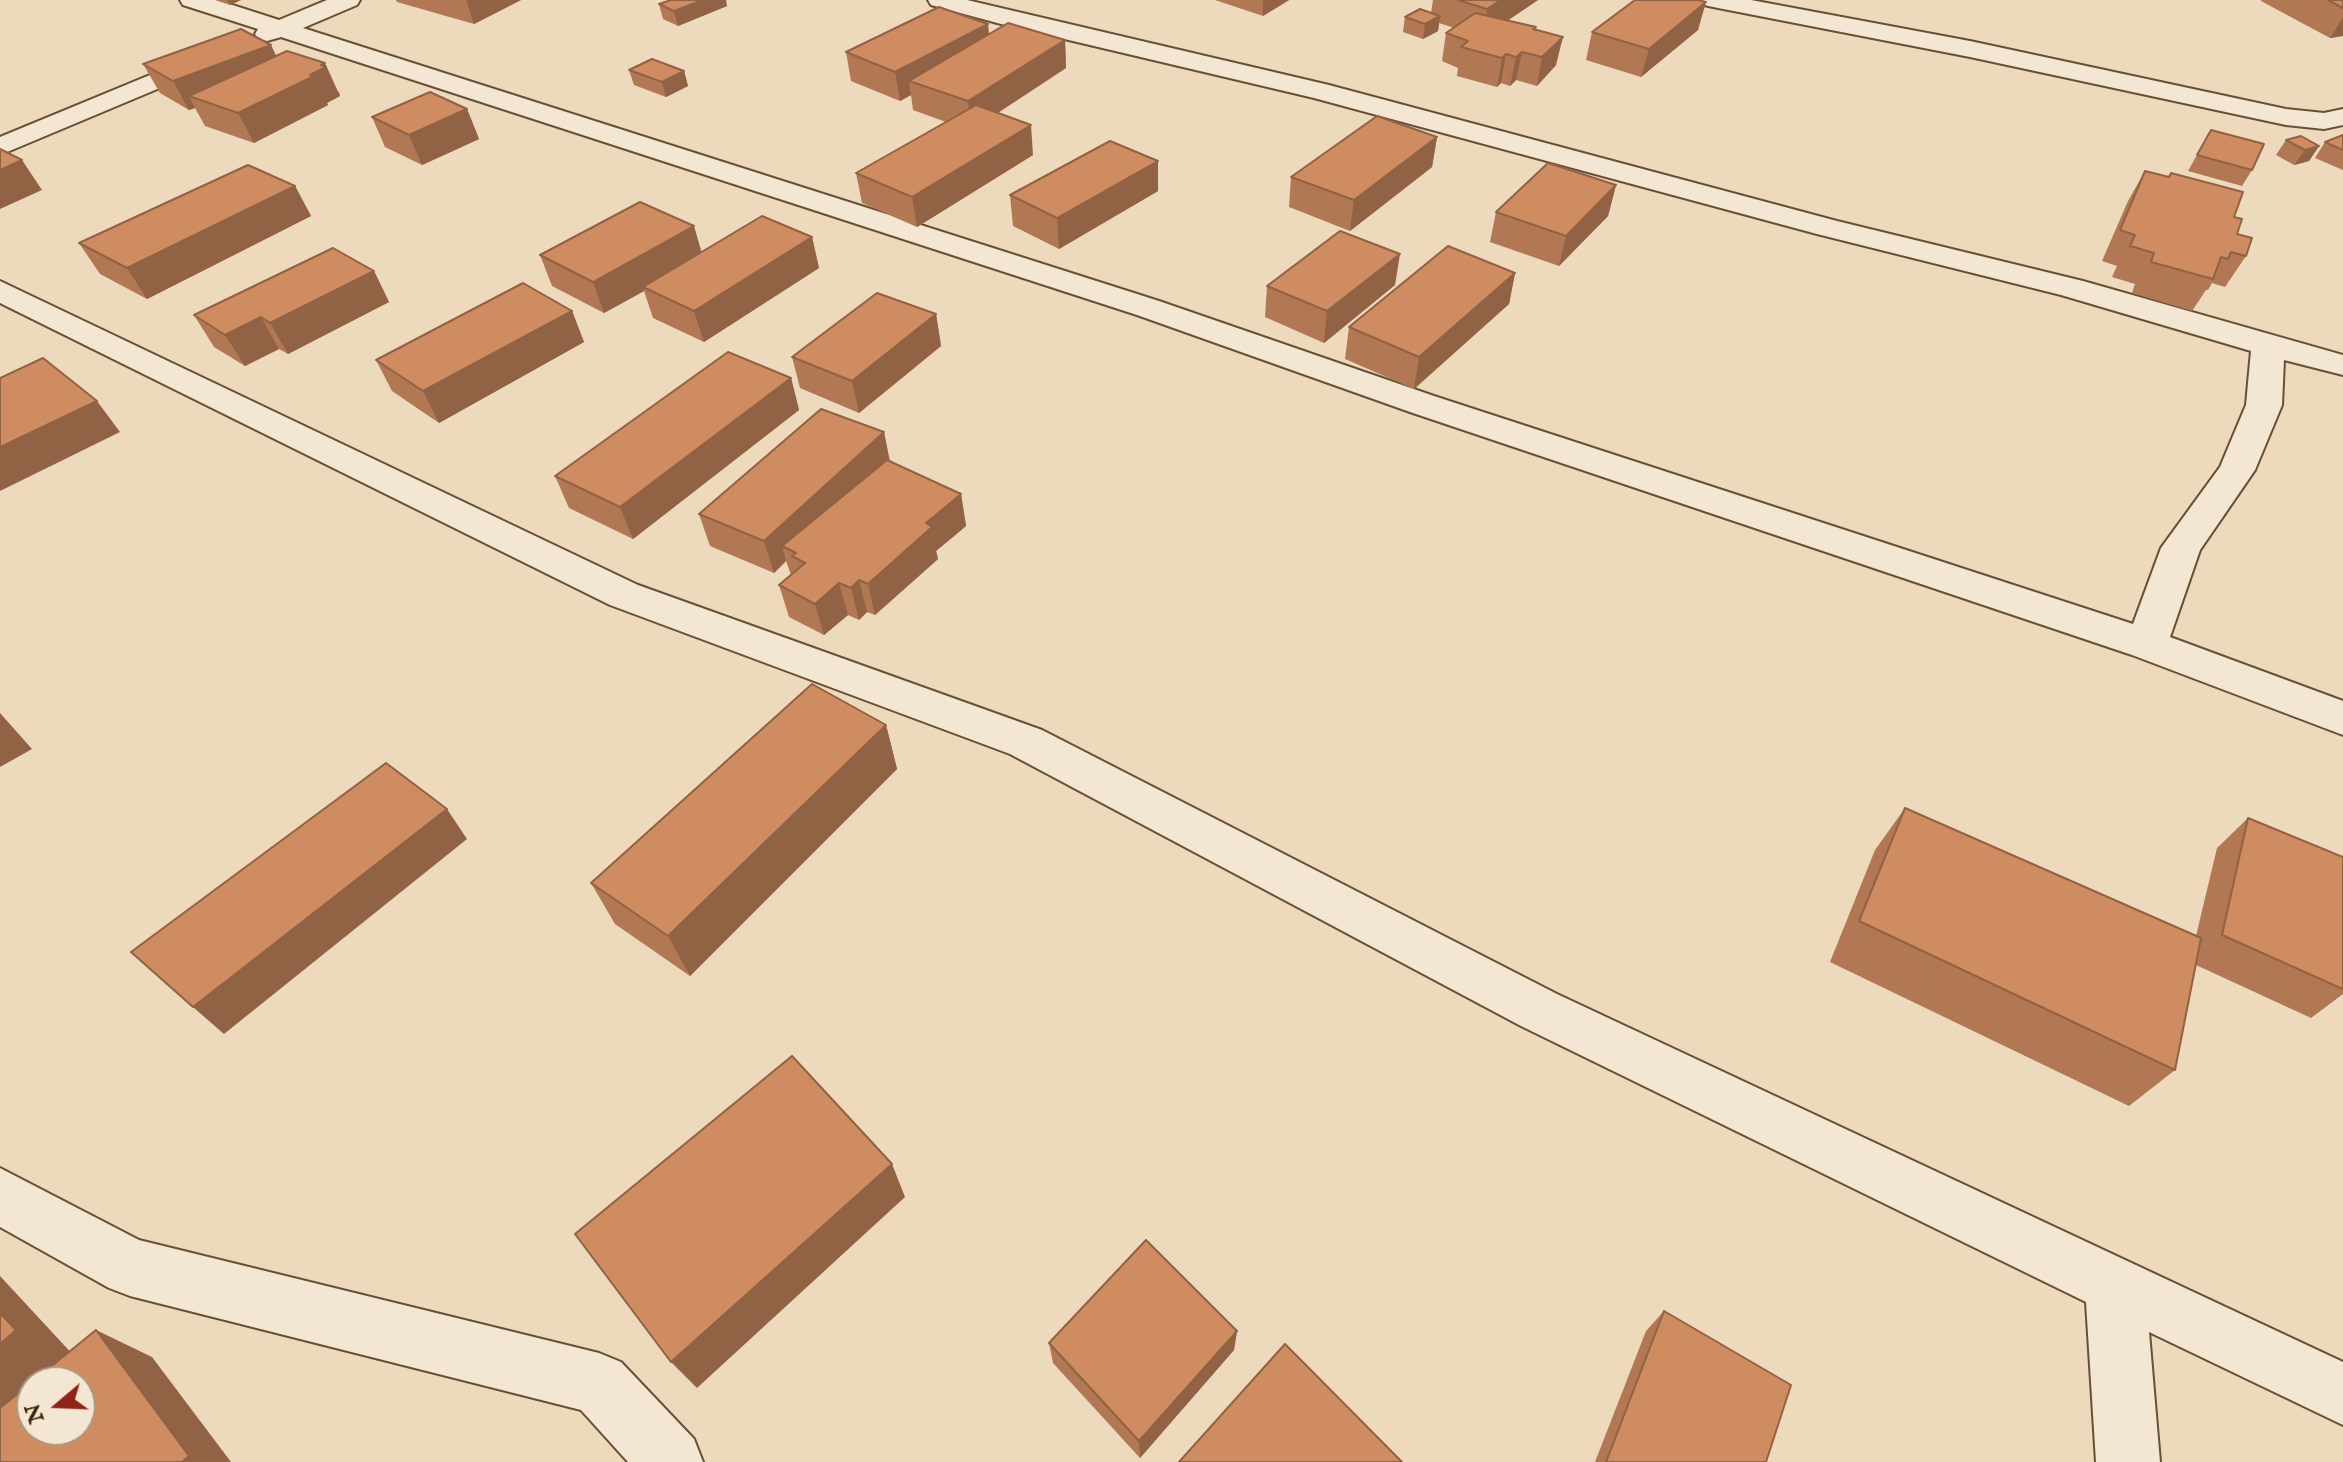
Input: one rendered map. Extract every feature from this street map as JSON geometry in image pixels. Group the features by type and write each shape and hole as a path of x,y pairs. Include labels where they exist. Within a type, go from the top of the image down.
{"street":[{"path":"192,0 1148,308 1422,404 2147,644 2343,718"},
{"path":"0,147 348,0"},
{"path":"940,0 1320,91 1828,228 2072,288 2343,365"},
{"path":"1713,0 1970,49 2286,117 2324,121 2343,117"},
{"path":"0,291 624,595 1026,742 1539,1010 2343,1394"},
{"path":"2147,644 2181,548 2237,470 2264,405 2268,345"},
{"path":"0,1196 130,1267 599,1384 671,1462"},
{"path":"2115,1285 2128,1462"}],"building":[{"path":"671,0 703,0 674,11 659,4"},
{"path":"1458,0 1501,0 1487,9"},
{"path":"1635,0 1706,2 1649,49 1592,32"},
{"path":"2328,0 2343,0 2343,8"},
{"path":"939,7 988,24 895,72 846,52"},
{"path":"1420,9 1440,16 1425,24 1405,17"},
{"path":"1475,13 1536,27 1533,29 1563,37 1542,57 1522,52 1516,57 1506,54 1502,58 1461,47 1468,41 1446,33"},
{"path":"1008,23 1065,40 968,101 909,81"},
{"path":"241,29 271,45 173,81 143,64"},
{"path":"287,51 325,63 321,65 326,67 310,75 314,76 238,113 189,96"},
{"path":"652,59 684,71 662,82 629,70"},
{"path":"430,92 467,109 409,135 372,117"},
{"path":"976,105 1031,125 912,197 856,173"},
{"path":"1377,116 1437,137 1354,200 1291,177"},
{"path":"2211,130 2264,144 2252,170 2197,155"},
{"path":"2343,135 2343,150 2325,142"},
{"path":"2301,136 2319,146 2305,150 2286,140"},
{"path":"1110,141 1158,161 1057,218 1010,195"},
{"path":"0,149 22,160 0,170"},
{"path":"1548,163 1616,185 1566,236 1496,212"},
{"path":"248,165 295,186 127,268 79,243"},
{"path":"2145,171 2169,177 2171,173 2243,192 2234,217 2242,219 2237,234 2252,238 2246,256 2231,252 2228,259 2221,257 2213,279 2151,262 2154,253 2130,246 2135,235 2120,230"},
{"path":"640,202 694,226 593,282 540,255"},
{"path":"762,216 812,237 694,311 643,287"},
{"path":"1340,231 1400,254 1327,311 1267,286"},
{"path":"1448,246 1515,273 1419,357 1349,327"},
{"path":"333,248 374,271 270,323 261,317 225,335 194,315"},
{"path":"523,283 572,311 423,391 376,360"},
{"path":"877,293 936,314 852,381 792,357"},
{"path":"728,352 791,378 620,507 555,476"},
{"path":"43,358 97,401 0,447 0,378"},
{"path":"821,409 884,432 764,541 699,514"},
{"path":"887,460 961,494 926,523 932,527 868,584 859,580 851,588 839,583 815,604 779,585 805,563 792,556 796,553 782,546"},
{"path":"812,684 886,725 668,936 591,883"},
{"path":"386,763 447,809 193,1007 131,952"},
{"path":"1905,808 2201,938 2175,1070 1859,921"},
{"path":"2248,818 2343,857 2343,989 2222,935"},
{"path":"792,1056 892,1164 671,1362 575,1234"},
{"path":"1146,1240 1237,1331 1139,1441 1049,1343"},
{"path":"1664,1311 1791,1385 1766,1462 1606,1462"},
{"path":"0,1313 16,1330 0,1344"},
{"path":"96,1330 189,1456 182,1462 0,1462 0,1408 16,1395 16,1446 96,1446 96,1366 52,1366"},
{"path":"1285,1344 1402,1462 1179,1462"}]}
